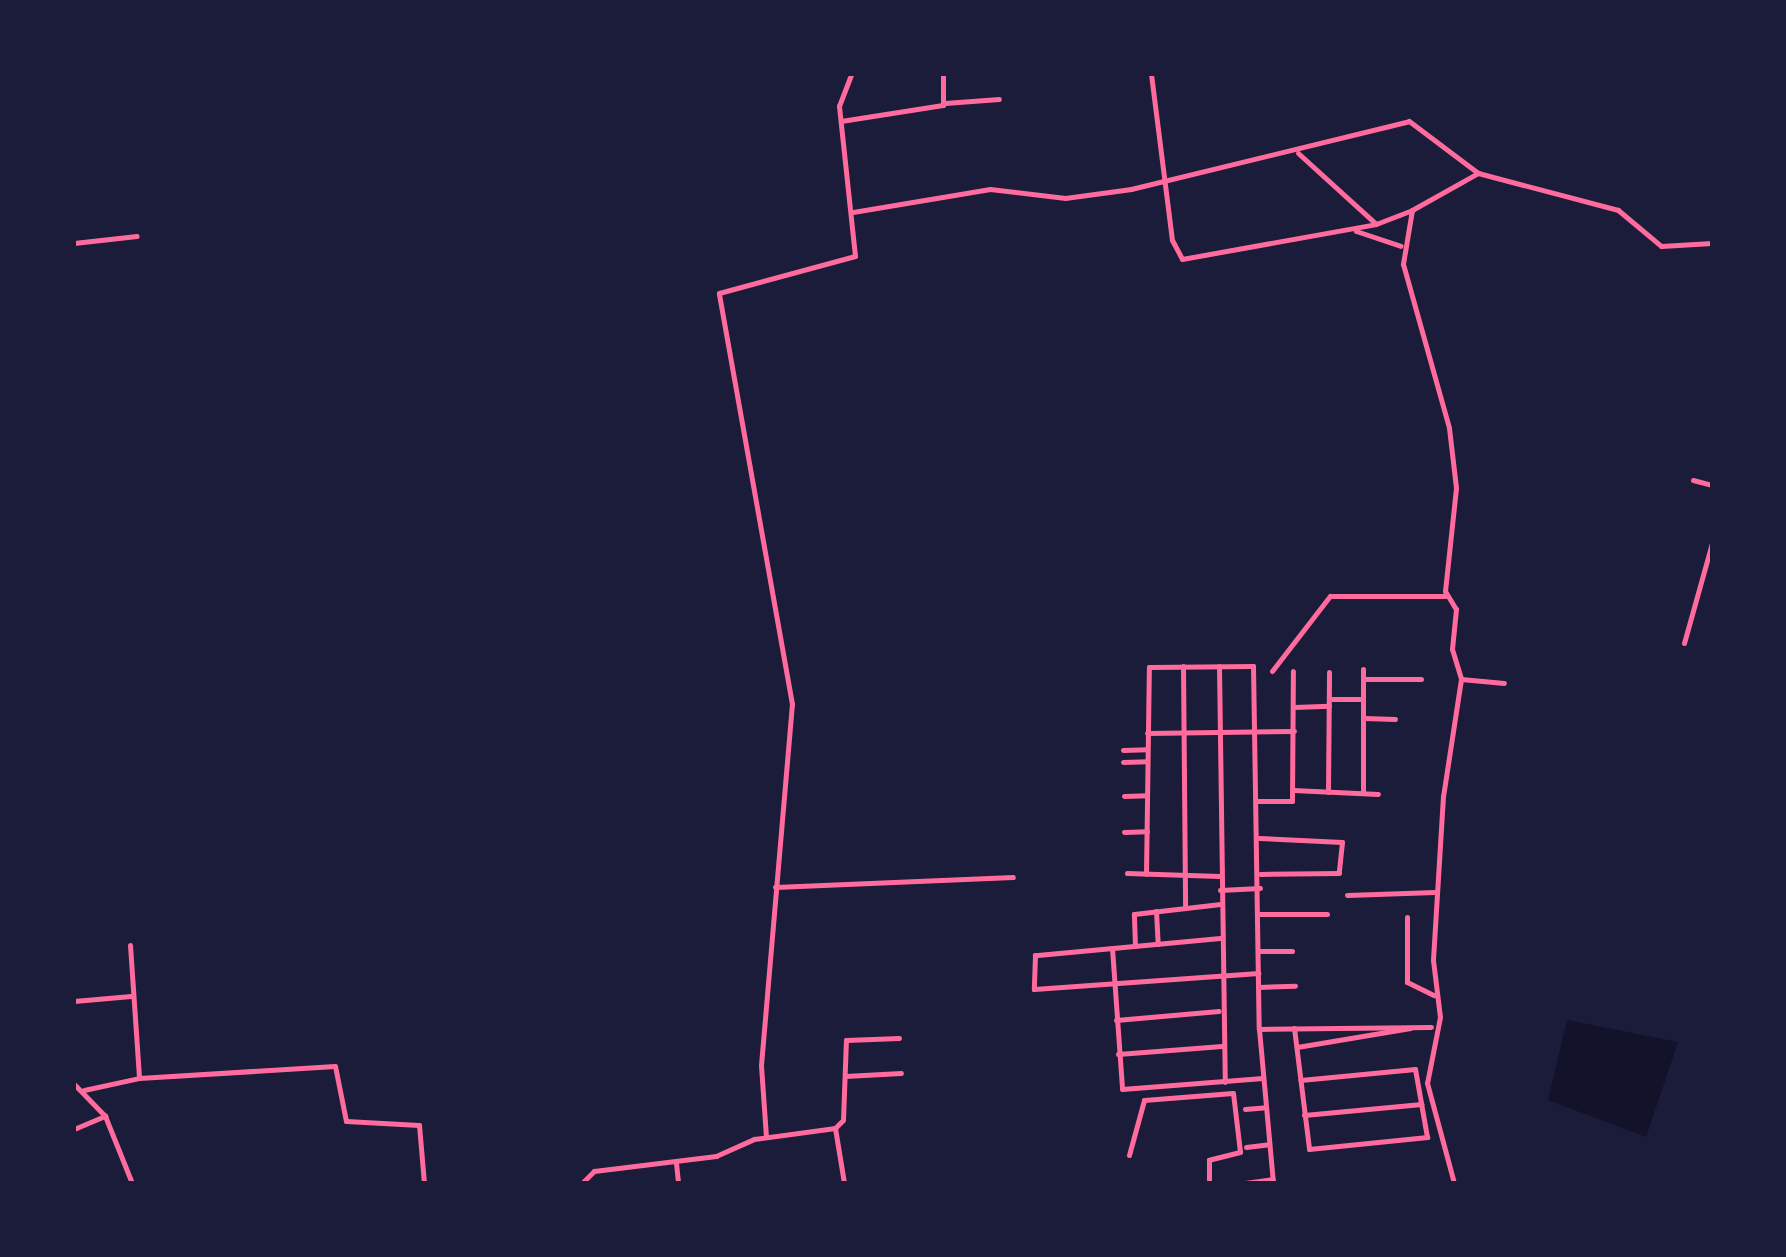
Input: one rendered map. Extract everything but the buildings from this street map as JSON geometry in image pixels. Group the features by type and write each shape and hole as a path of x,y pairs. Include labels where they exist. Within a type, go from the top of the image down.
{"street":[{"path":"766,1137 761,1074 792,704 719,293 853,258 853,212 839,95 851,74"},
{"path":"943,74 945,103"},
{"path":"1151,74 1172,240 1182,259 1355,231 1412,210 1478,173"},
{"path":"841,121 945,103 999,99"},
{"path":"853,212 990,189 1065,198 1298,153 1417,122 1478,173 1618,210 1661,246 1712,243"},
{"path":"1298,153 1376,224"},
{"path":"1412,210 1401,246 1441,389 1456,488 1446,596 1456,609 1452,649 1461,679 1435,892 1434,995 1439,1028 1427,1083 1454,1183"},
{"path":"1355,231 1401,246"},
{"path":"74,243 137,236"},
{"path":"1693,480 1712,485"},
{"path":"1684,643 1712,543"},
{"path":"1272,671 1330,596 1446,596"},
{"path":"1183,666 1185,907"},
{"path":"1219,666 1219,1011 1225,1082"},
{"path":"1146,874 1149,667 1255,667 1260,874 1259,1029 1273,1181 1245,1183"},
{"path":"1363,669 1363,793"},
{"path":"1258,801 1291,801 1293,671"},
{"path":"1328,792 1329,672"},
{"path":"1363,679 1421,679"},
{"path":"1461,679 1504,683"},
{"path":"1294,707 1363,699"},
{"path":"1364,718 1395,719"},
{"path":"1147,733 1294,731"},
{"path":"1123,750 1147,749"},
{"path":"1123,762 1147,761"},
{"path":"1293,790 1378,794"},
{"path":"1124,796 1147,795"},
{"path":"1124,832 1147,831"},
{"path":"1259,838 1342,842 1339,873 1260,874"},
{"path":"1127,873 1220,876"},
{"path":"775,887 1013,877"},
{"path":"1220,890 1260,888"},
{"path":"1347,895 1435,892"},
{"path":"1135,946 1134,914 1220,904"},
{"path":"1156,911 1158,944"},
{"path":"1260,914 1327,914"},
{"path":"1407,917 1407,982 1434,995"},
{"path":"1220,938 1033,957 1036,992 1113,983 1258,973"},
{"path":"130,945 131,996 139,1078"},
{"path":"1112,948 1122,1089 1263,1078"},
{"path":"1259,951 1292,951"},
{"path":"1258,987 1295,986"},
{"path":"74,1001 131,996"},
{"path":"1116,1020 1219,1011"},
{"path":"1297,1047 1411,1027"},
{"path":"1259,1029 1431,1027"},
{"path":"1294,1028 1304,1115 1315,1150 1423,1139 1415,1069 1301,1080"},
{"path":"582,1183 594,1171 676,1163 766,1137 835,1128 843,1120 846,1040 899,1038"},
{"path":"1118,1054 1222,1046"},
{"path":"84,1090 139,1078 338,1067 346,1121 419,1125 424,1183"},
{"path":"845,1076 901,1073"},
{"path":"74,1084 84,1090 105,1116 132,1183"},
{"path":"1129,1155 1144,1100 1233,1093 1239,1154 1209,1160 1209,1183"},
{"path":"1304,1115 1421,1104"},
{"path":"1245,1109 1266,1107"},
{"path":"74,1129 105,1116"},
{"path":"835,1128 844,1183"},
{"path":"1246,1147 1269,1144"},
{"path":"676,1163 678,1183"}],"shaded area":[{"path":"1567,1020 1678,1042 1646,1137 1548,1100"}]}
